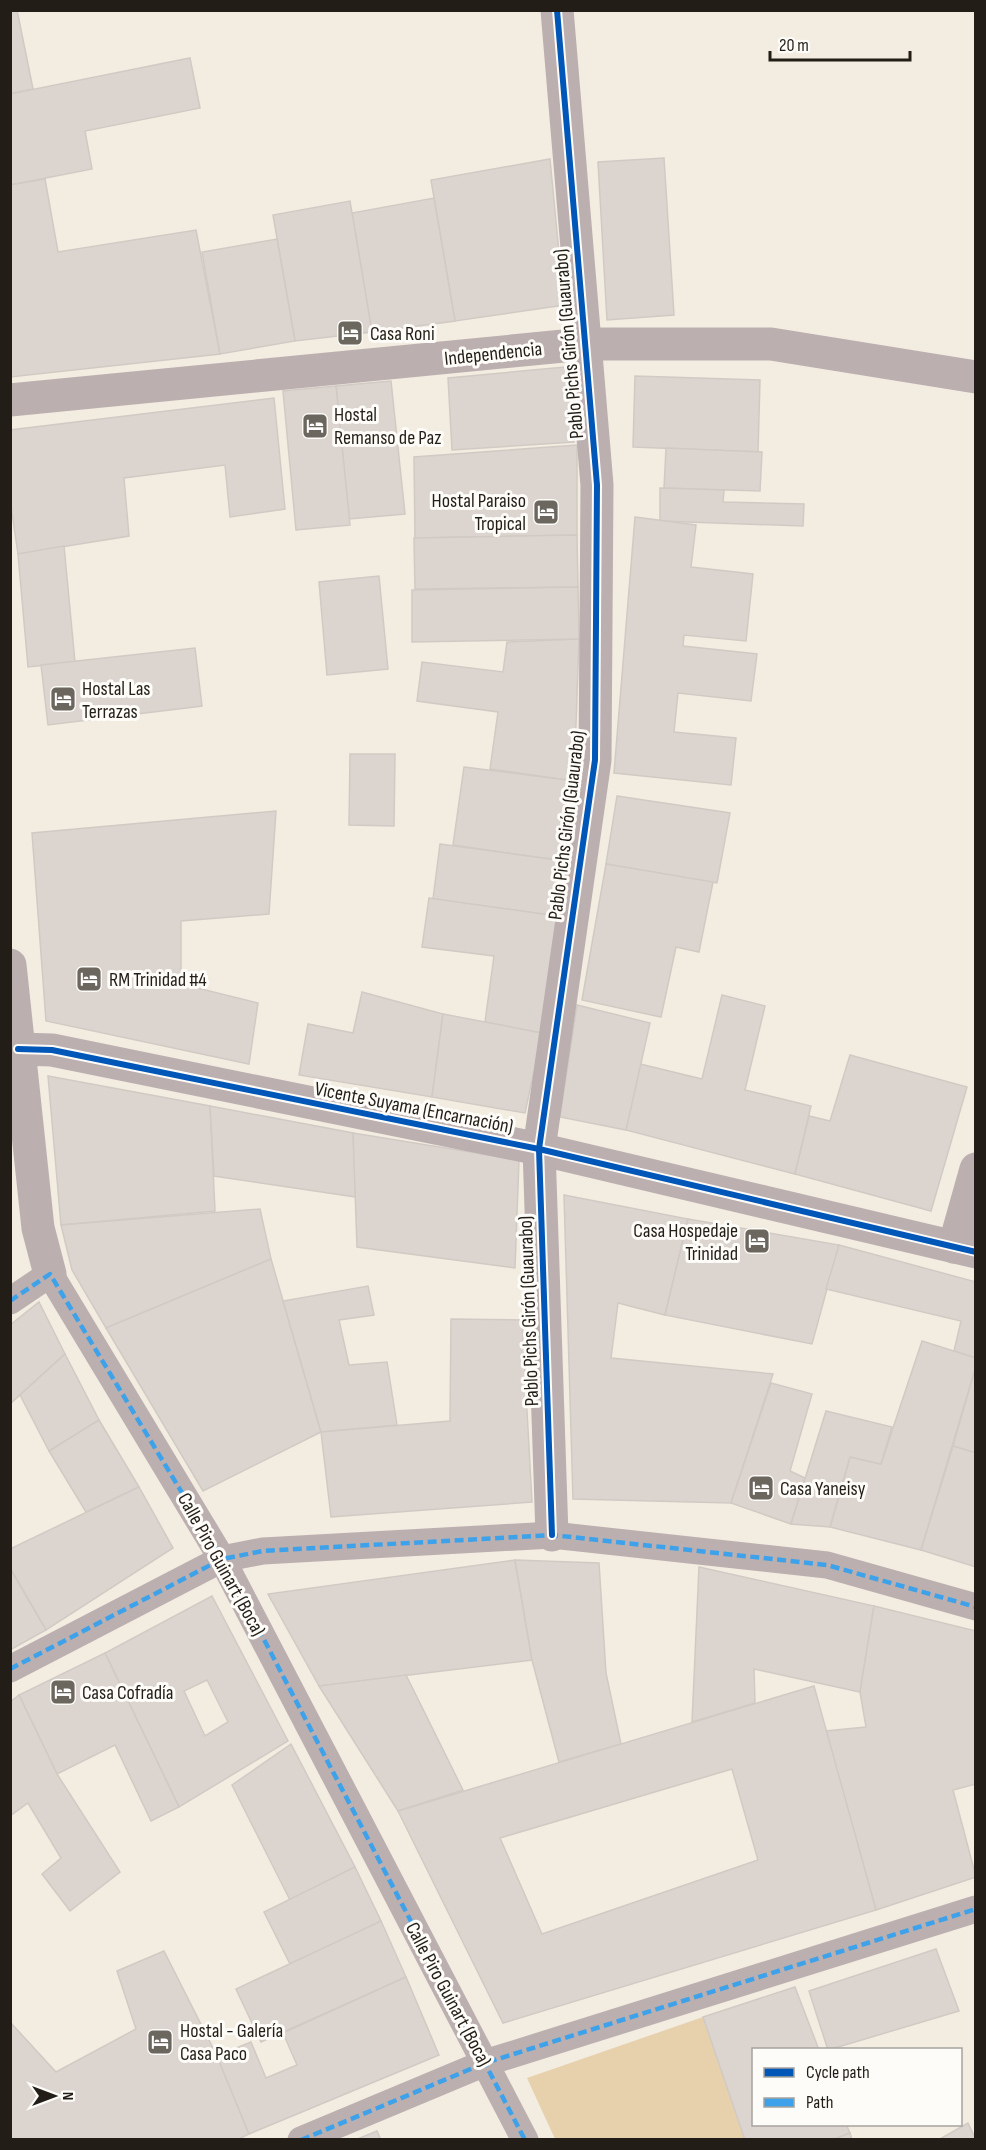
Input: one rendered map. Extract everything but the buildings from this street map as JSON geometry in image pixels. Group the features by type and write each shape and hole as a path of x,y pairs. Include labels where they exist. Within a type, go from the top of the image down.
{"street":[{"name":"Pablo Pichs Girón (Guaurabo)","path":"552,1535 539,1149 595,760 597,485 557,10"},
{"name":"Independencia","path":"10,400 584,344 771,344 975,377"},
{"name":"Calle Piro Guinart (Boca)","path":"10,965 38,1228 50,1274 222,1559 525,2139"},
{"name":"Vicente Suyama (Encarnación)","path":"18,1049 52,1050 539,1149 964,1249"},
{"path":"964,1249 975,1168"},
{"path":"10,1300 50,1274"},
{"path":"10,1669 222,1559 263,1551 552,1535 827,1565 975,1607"},
{"path":"301,2139 485,2062 975,1908"}],"shaded area":[{"path":"703,2017 745,2139 555,2139 527,2078"}],"marked path":[{"path":"10,1301 50,1274 222,1559 525,2140"},
{"path":"10,1669 222,1559 263,1551 552,1535 827,1565 976,1607"},
{"path":"301,2140 485,2063 976,1909"}],"cycle path":[{"path":"552,1535 539,1149 595,760 597,485 557,10"},
{"path":"18,1049 52,1050 539,1149 976,1252"}],"place":[{"name":"Casa Roni","path":"350,333"},
{"name":"Hostal Remanso de Paz","path":"315,426"},
{"name":"Hostal Paraiso Tropical","path":"546,512"},
{"name":"Hostal Las Terrazas","path":"63,699"},
{"name":"RM Trinidad #4","path":"89,979"},
{"name":"Casa Hospedaje Trinidad","path":"757,1241"},
{"name":"Casa Yaneisy","path":"761,1488"},
{"name":"Casa Cofradía","path":"63,1692"},
{"name":"Hostal - Galería Casa Paco","path":"160,2042"}]}
